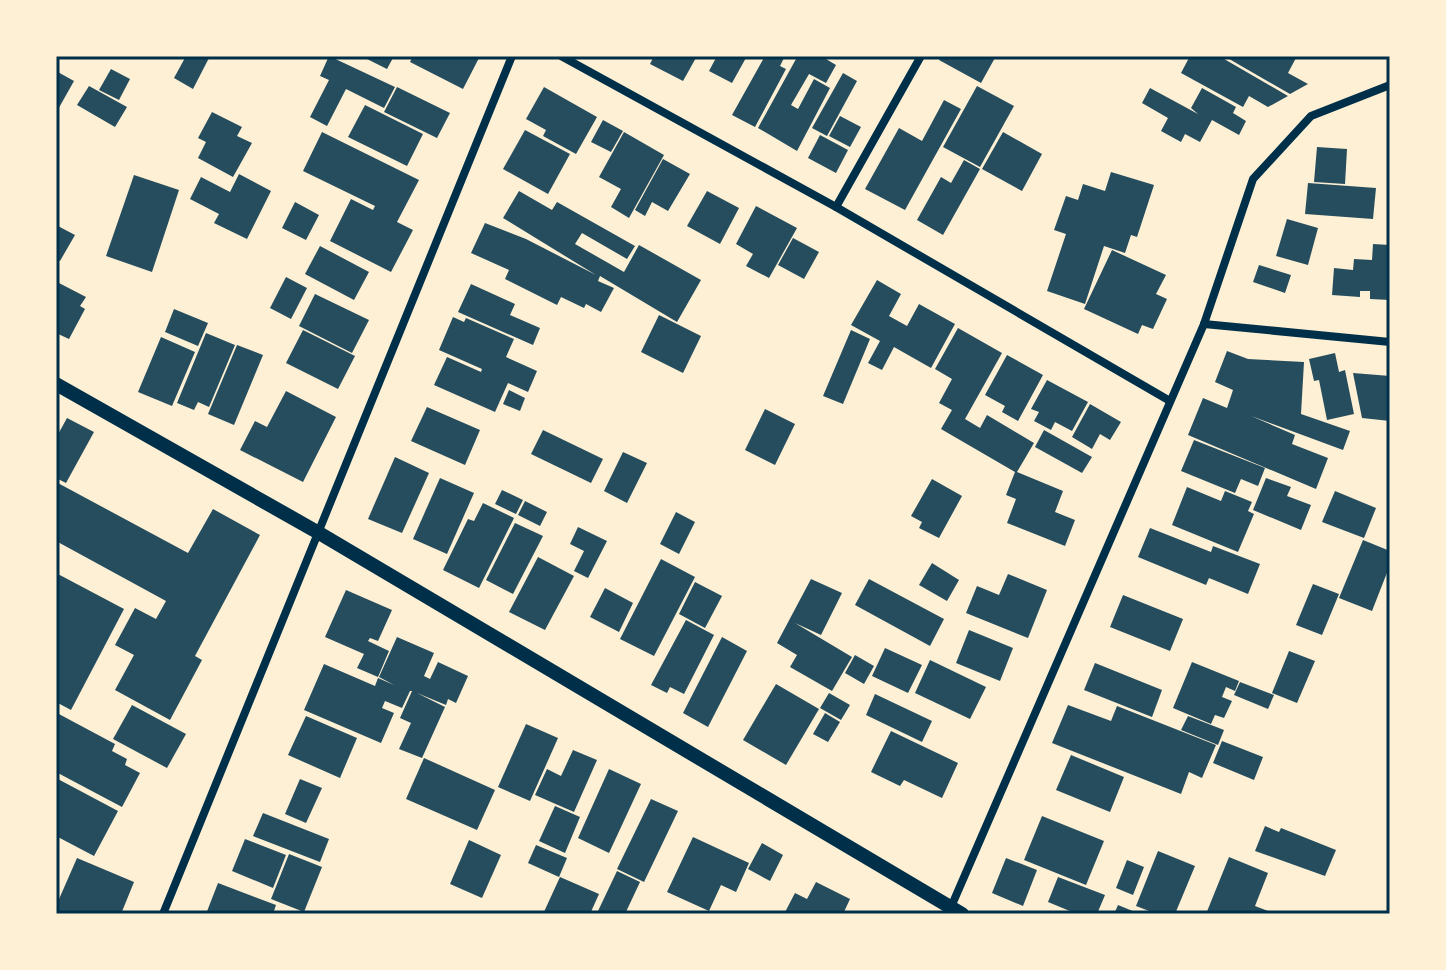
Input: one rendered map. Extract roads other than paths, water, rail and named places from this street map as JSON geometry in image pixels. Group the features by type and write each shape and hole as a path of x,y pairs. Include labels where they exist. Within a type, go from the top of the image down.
{"street":[{"path":"163,914 512,56"},
{"path":"561,56 836,207 1170,401"},
{"path":"836,207 921,56"},
{"path":"56,384 319,533 953,912 1204,324 1253,179 1311,116 1390,85"},
{"path":"1204,324 1390,342"}]}
